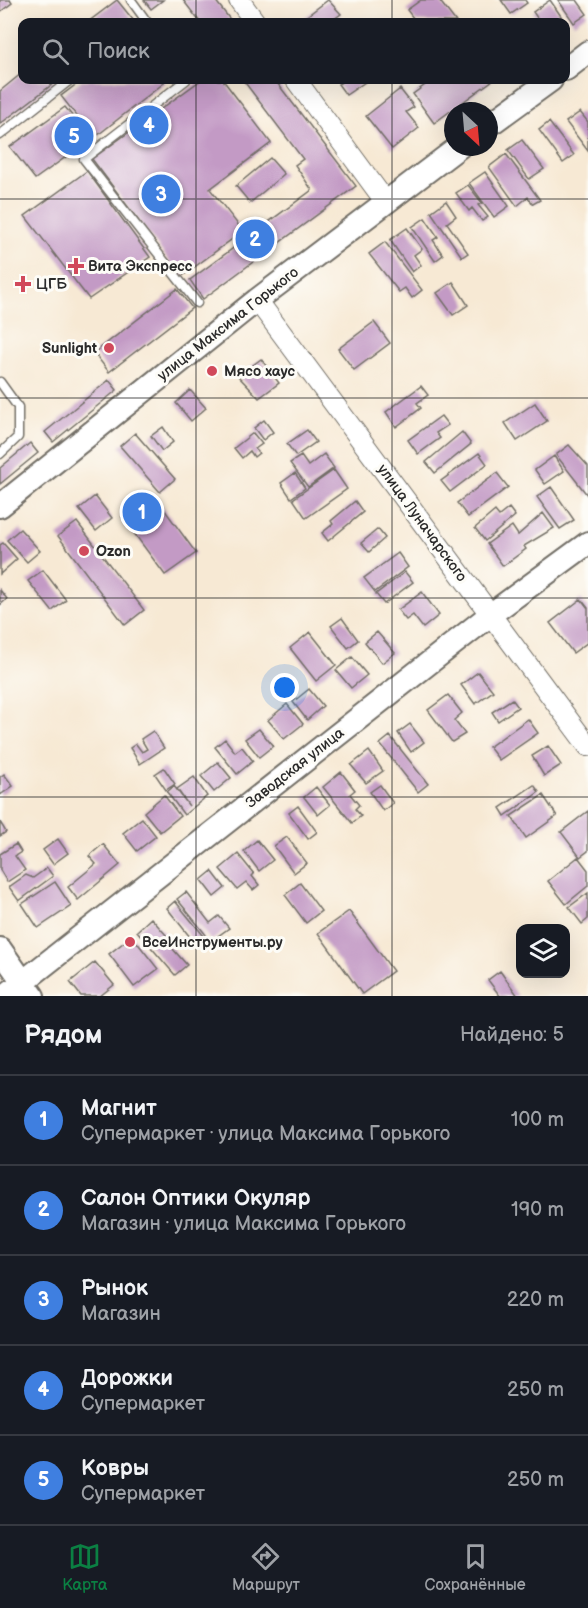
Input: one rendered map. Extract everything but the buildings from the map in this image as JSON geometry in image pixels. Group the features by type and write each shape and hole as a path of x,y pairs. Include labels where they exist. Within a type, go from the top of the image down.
{"main road":[{"path":"570,66 588,52"},
{"path":"498,118 545,84"},
{"name":"улица Максима Горького","path":"0,506 258,300 447,156"},
{"name":"Заводская улица","path":"5,996 28,988 489,615 588,543"},
{"path":"0,949 28,988"}],"street":[{"path":"239,0 252,18"},
{"path":"299,84 385,201"},
{"name":"улица Луначарского","path":"258,300 588,746"}],"lane":[{"path":"131,0 142,18"},
{"path":"0,135 65,84"},
{"path":"181,84 84,159 197,303"},
{"path":"0,382 18,407 18,437 0,454"}],"place":[{"name":"Дорожки","path":"149,125"},
{"name":"Ковры","path":"74,136"},
{"name":"Рынок","path":"161,194"},
{"name":"Салон Оптики Окуляр","path":"255,239"},
{"name":"Вита Экспресс","path":"76,266"},
{"name":"ЦГБ","path":"23,284"},
{"name":"Sunlight","path":"109,348"},
{"name":"Мясо хаус","path":"212,371"},
{"name":"Магнит","path":"142,512"},
{"name":"Ozon","path":"84,551"},
{"name":"ВсеИнструменты.ру","path":"130,942"}]}
